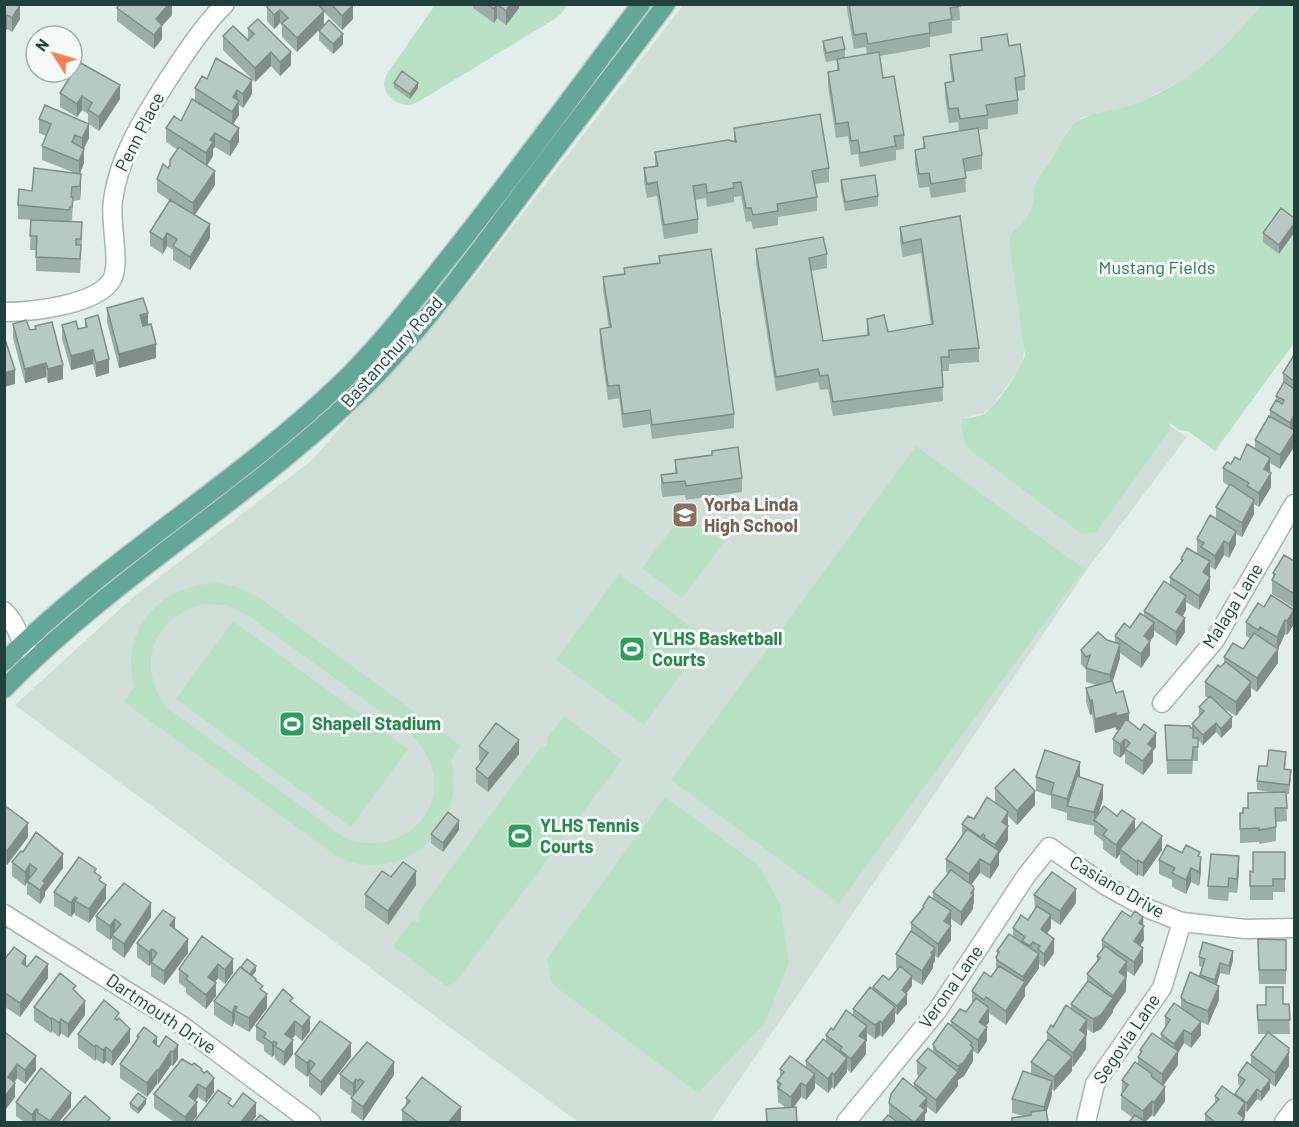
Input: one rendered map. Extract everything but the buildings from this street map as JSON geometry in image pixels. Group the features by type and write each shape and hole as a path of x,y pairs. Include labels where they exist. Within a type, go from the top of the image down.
{"main road":[{"name":"Bastanchury Road","path":"4,662 78,596 280,436 337,387 364,360 398,322 450,256 641,4"},
{"name":"Bastanchury Road","path":"4,689 34,659 81,619 272,468 349,402 403,345 459,277 666,4"},
{"path":"403,345 401,339 403,332 450,274 453,261 450,256"},
{"path":"272,468 279,450 339,398 340,391 337,387"}],"street":[{"name":"Penn Place","path":"4,312 49,308 94,296 105,289 113,279 117,267 112,228 112,204 117,177 127,150 146,114 188,49 225,4"},
{"name":"Malaga Lane","path":"1162,703 1215,640 1289,524 1294,504"},
{"path":"4,611 14,620 22,645 34,659"},
{"path":"4,638 22,645"},
{"name":"Casiano Drive","path":"1048,847 1134,902 1182,922 1245,929 1294,928"},
{"name":"Verona Lane","path":"846,1122 937,1011 1026,876 1048,847"},
{"name":"Dartmouth Drive","path":"4,914 181,1025 311,1122"},
{"name":"Segovia Lane","path":"1086,1122 1095,1084 1162,988 1182,922"},
{"path":"1284,1122 1294,1109"}],"shaded area":[{"name":"Yorba Linda High School","path":"683,5 1261,5 1230,42 1182,81 1135,104 1081,118 1066,132 1036,182 1032,211 1028,218 1011,233 1009,242 1025,345 1022,365 991,408 984,413 960,419 965,446 1147,411 1187,437 1088,568 711,1122 578,1122 15,705 131,599 311,461 471,281"}],"green space":[{"path":"435,5 567,5 553,20 418,102 409,105 400,103 387,93 384,87 385,80"},
{"name":"Mustang Fields","path":"1261,5 1294,5 1294,343 1215,451 1188,431 1179,430 1170,423 1172,427 1096,532 1082,534 965,446 960,419 981,415 989,410 1008,387 1025,355 1009,242 1011,233 1028,216 1037,180 1073,125 1095,114 1137,103 1191,74 1220,50"},
{"path":"916,446 1084,569 839,903 671,780"},
{"path":"684,512 724,542 682,598 642,568"},
{"name":"YLHS Basketball Courts","path":"619,574 707,638 644,725 556,660"},
{"path":"223,584 240,588 261,599 461,746 451,760 454,780 452,799 446,817 437,833 424,846 409,856 390,863 366,865 338,857 124,702 134,687 131,666 133,647 139,629 149,614 162,602 178,592 196,586","holes":["203,604 227,605 249,616 409,732 418,742 430,762 434,782 432,799 425,815 414,828 400,837 383,842 365,843 346,839 166,707 157,691 152,675 151,660 154,645 161,632 171,620"]},
{"name":"Shapell Stadium","path":"233,621 408,749 351,827 176,699"},
{"name":"YLHS Tennis Courts","path":"564,716 622,760 455,983 446,986 393,946 411,922 419,921 418,913 540,748 547,746 547,738"},
{"path":"665,797 758,865 780,904 789,962 765,1023 698,1093 552,984 547,959"}],"place":[{"name":"Yorba Linda High School","path":"685,515"},
{"name":"YLHS Basketball Courts","path":"632,649"},
{"name":"Shapell Stadium","path":"292,724"},
{"name":"YLHS Tennis Courts","path":"520,836"}]}
